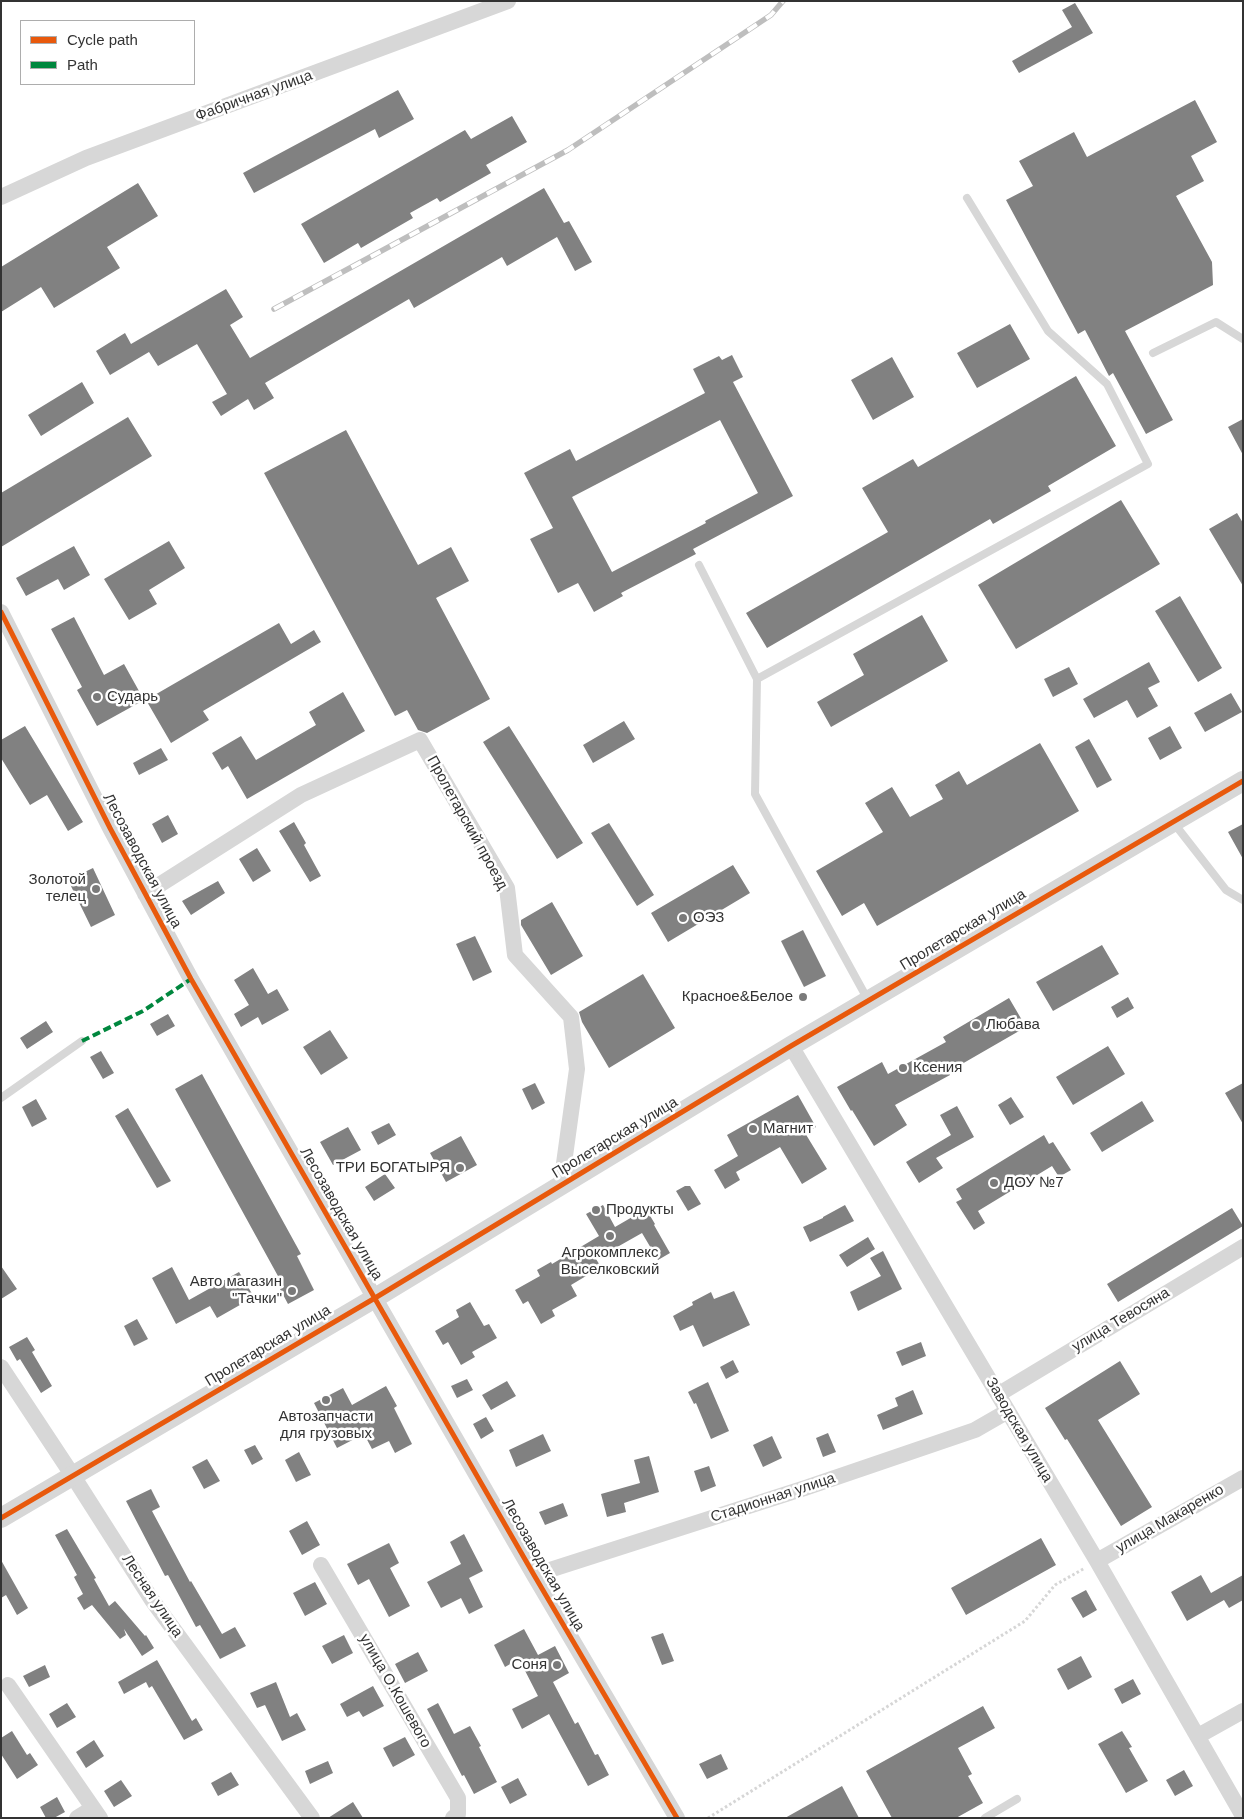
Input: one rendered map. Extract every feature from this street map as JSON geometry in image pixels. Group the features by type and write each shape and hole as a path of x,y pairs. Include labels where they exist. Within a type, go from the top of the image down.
{"street":[{"name":"Фабричная улица","path":"1,197 86,158 508,1"},
{"name":"Лесозаводская улица","path":"1,612 110,828 191,980 534,1575 677,1818"},
{"name":"Лесозаводская улица","path":"145,894 301,795 420,740"},
{"name":"Пролетарский проезд","path":"420,740 507,888 515,955 571,1017 577,1069 561,1185"},
{"name":"Пролетарская улица","path":"1,1518 375,1298 868,1000 1243,781"},
{"name":"Заводская улица","path":"791,1046 999,1394 1243,1816"},
{"name":"улица Тевосяна","path":"999,1394 1243,1247"},
{"name":"Лесная улица","path":"1,1368 152,1600 312,1818"},
{"name":"Стадионная улица","path":"534,1575 805,1488 975,1430 1008,1411"},
{"name":"улица Макаренко","path":"1097,1561 1243,1478"},
{"name":"улица О.Кошевого","path":"321,1565 458,1798 458,1814 453,1818"},
{"path":"8,1685 96,1813 76,1818"},
{"path":"1198,1736 1243,1711"}],"lane":[{"path":"757,679 1148,464 1107,384 1048,331 967,198"},
{"path":"1153,353 1216,322 1243,339"},
{"path":"699,565 757,679 755,794 868,1000"},
{"path":"1172,821 1226,890 1243,900"},
{"path":"1,1098 82,1041"},
{"path":"985,1818 1017,1799"}],"path":[{"path":"708,1818 1025,1621 1055,1585 1097,1561"}],"building":[{"path":"1075,3 1093,33 1019,73 1012,61 1072,27 1062,10"},
{"path":"398,90 414,119 379,138 375,129 254,193 243,173"},
{"path":"1195,100 1217,142 1191,156 1204,181 1176,196 1212,262 1213,285 1125,331 1173,420 1146,434 1113,373 1109,376 1085,330 1078,334 1006,200 1033,186 1019,161 1074,132 1087,157"},
{"path":"512,116 527,142 486,165 491,173 440,202 437,198 410,213 413,218 361,248 358,243 324,263 301,224 465,130 471,139"},
{"path":"138,183 158,216 107,247 120,268 54,308 41,287 1,312 1,267"},
{"path":"544,188 564,223 569,221 592,262 575,271 557,237 507,266 502,257 414,308 409,299 265,383 274,398 254,410 248,399 221,416 212,402 227,394 197,344 158,366 149,352 110,375 96,351 125,333 131,344 226,289 243,317 230,325 250,358"},
{"path":"1010,324 1030,359 977,388 957,353"},
{"path":"732,355 743,377 733,382 793,496 693,549 696,554 621,593 623,596 594,612 578,583 558,593 530,539 553,528 524,473 570,449 576,461 705,393 693,369 719,356 722,360","holes":["720,420 758,493 705,521 706,523 612,572 572,497"]},
{"path":"892,357 914,397 873,420 851,380"},
{"path":"1076,376 1116,446 1048,486 1051,491 993,524 990,519 767,648 746,613 888,532 862,488 913,459 918,467"},
{"path":"82,382 94,403 41,436 28,415"},
{"path":"128,417 152,456 1,547 1,493"},
{"path":"1243,419 1243,455 1228,427"},
{"path":"346,430 418,565 451,547 469,581 436,598 490,699 427,733 418,730 407,710 395,716 264,473"},
{"path":"1121,500 1160,564 1016,649 978,585"},
{"path":"1237,513 1243,523 1243,586 1209,529"},
{"path":"169,541 185,568 149,590 157,604 129,620 104,579"},
{"path":"74,546 90,575 64,590 58,579 26,596 16,578"},
{"path":"1180,596 1222,668 1198,682 1155,611"},
{"path":"922,615 948,661 831,727 817,702 864,675 853,654"},
{"path":"74,617 104,675 124,664 144,700 97,726 77,690 82,687 51,629"},
{"path":"279,623 291,644 314,630 321,642 203,711 209,720 171,743 146,700"},
{"path":"1149,662 1160,682 1148,688 1158,706 1137,718 1127,700 1094,718 1083,699"},
{"path":"1069,667 1078,684 1053,697 1044,679"},
{"path":"343,692 365,731 247,799 228,766 222,770 212,753 241,736 256,760 316,725 309,712"},
{"path":"1231,693 1242,712 1205,732 1194,713"},
{"path":"624,721 635,739 593,763 583,745"},
{"path":"25,726 83,822 68,831 47,795 30,805 1,758 1,740"},
{"path":"509,726 583,843 557,859 483,742"},
{"path":"1170,726 1182,748 1160,760 1148,738"},
{"path":"1089,739 1112,780 1097,788 1075,747"},
{"path":"1040,743 1079,811 877,926 864,903 842,916 816,871 883,832 865,803 892,787 910,817 943,799 935,785 959,771 967,785"},
{"path":"161,748 168,760 139,775 133,763"},
{"path":"168,815 178,834 162,843 152,824"},
{"path":"294,822 321,876 310,882 279,831"},
{"path":"609,823 654,895 637,906 591,833"},
{"path":"1243,824 1243,859 1228,832"},
{"path":"257,848 271,871 253,882 239,859"},
{"path":"733,865 750,893 668,942 651,913"},
{"path":"93,868 115,915 91,927 68,880"},
{"path":"218,881 225,893 191,915 182,901"},
{"path":"552,902 583,956 551,975 521,925 521,920"},
{"path":"803,930 826,976 804,987 781,941"},
{"path":"475,936 492,972 473,981 456,944"},
{"path":"1102,945 1119,974 1053,1011 1036,982"},
{"path":"253,968 268,994 277,989 289,1010 262,1025 258,1017 241,1027 234,1014 249,1005 234,980"},
{"path":"643,974 675,1028 609,1068 582,1022 579,1012"},
{"path":"1128,997 1134,1008 1117,1018 1111,1007"},
{"path":"1009,998 1026,1027 948,1072 950,1075 895,1105 907,1125 874,1146 837,1087 882,1062 888,1074 946,1042 943,1037"},
{"path":"168,1014 175,1026 157,1036 150,1024"},
{"path":"46,1021 53,1032 27,1049 20,1038"},
{"path":"330,1030 348,1058 321,1075 303,1047"},
{"path":"1108,1046 1125,1074 1073,1105 1056,1077"},
{"path":"101,1051 114,1073 103,1079 90,1057"},
{"path":"202,1074 301,1254 297,1256 314,1290 288,1304 280,1289 284,1287 175,1089"},
{"path":"535,1083 545,1103 532,1110 522,1089"},
{"path":"1243,1083 1243,1124 1225,1093"},
{"path":"798,1095 816,1127 805,1133 827,1169 802,1184 780,1147 736,1172 740,1180 725,1189 714,1170 738,1156 727,1135"},
{"path":"1011,1097 1024,1117 1010,1125 998,1105"},
{"path":"36,1099 47,1119 32,1127 22,1107"},
{"path":"1142,1101 1154,1121 1102,1152 1090,1133"},
{"path":"957,1106 974,1137 936,1158 943,1168 919,1183 906,1162 951,1135 940,1115"},
{"path":"128,1108 171,1181 157,1188 115,1116"},
{"path":"389,1123 396,1135 378,1145 371,1132"},
{"path":"348,1127 361,1150 333,1165 320,1142"},
{"name":"ДОУ №7","path":"1044,1135 1049,1144 1053,1142 1071,1170 1059,1177 1052,1166 978,1211 985,1223 974,1230 956,1202 962,1199 956,1189"},
{"path":"461,1136 477,1165 446,1182 430,1153"},
{"path":"385,1174 395,1188 374,1201 365,1187"},
{"path":"685,1186 690,1186 701,1204 688,1211 676,1191"},
{"path":"603,1205 615,1227 646,1209 670,1253 658,1260 642,1233 596,1259 601,1267 571,1285 577,1296 552,1310 555,1316 541,1324 528,1301 523,1304 515,1290 540,1276 537,1270 551,1262 552,1264 599,1236 586,1214"},
{"path":"845,1205 854,1221 810,1242 803,1227"},
{"path":"1232,1208 1243,1226 1118,1302 1107,1284"},
{"path":"868,1237 875,1249 847,1267 839,1255"},
{"path":"883,1251 902,1289 858,1311 850,1292 881,1276 870,1258"},
{"path":"1,1266 17,1289 1,1299"},
{"path":"172,1267 189,1300 239,1272 254,1297 217,1318 210,1306 176,1324 152,1278"},
{"path":"734,1291 750,1325 703,1347 693,1325 680,1331 673,1316 693,1305 692,1302 711,1292 714,1299"},
{"path":"470,1302 484,1326 489,1324 497,1338 472,1352 475,1357 461,1365 448,1342 443,1345 435,1331 459,1317 456,1310"},
{"path":"137,1319 148,1339 134,1346 124,1326"},
{"path":"27,1337 35,1350 32,1352 52,1386 41,1393 20,1359 17,1361 9,1347"},
{"path":"921,1342 926,1356 902,1366 896,1352"},
{"path":"733,1360 739,1372 726,1379 720,1367"},
{"path":"1120,1361 1140,1394 1098,1420 1152,1507 1121,1526 1067,1439 1065,1440 1045,1408"},
{"path":"467,1379 473,1390 457,1398 451,1386"},
{"path":"507,1381 516,1396 491,1410 482,1395"},
{"path":"708,1382 729,1431 711,1439 696,1403 694,1404 688,1392"},
{"path":"386,1386 397,1406 394,1408 412,1444 395,1453 389,1441 372,1449 364,1434 337,1448 314,1403 343,1388 352,1405"},
{"path":"913,1390 923,1414 883,1430 877,1415 898,1406 895,1398"},
{"path":"486,1417 494,1431 481,1439 473,1424"},
{"path":"828,1433 836,1452 823,1457 816,1438"},
{"path":"543,1434 551,1451 516,1467 509,1450"},
{"path":"772,1436 782,1458 763,1467 753,1445"},
{"path":"255,1445 263,1459 252,1465 244,1450"},
{"path":"299,1452 311,1475 296,1482 285,1460"},
{"path":"649,1456 659,1492 624,1503 626,1512 607,1517 601,1494 640,1483 634,1460"},
{"path":"207,1459 220,1481 204,1489 192,1467"},
{"path":"709,1466 716,1486 701,1492 694,1471"},
{"path":"151,1489 160,1507 152,1511 190,1582 222,1634 235,1627 246,1646 220,1659 200,1625 196,1627 168,1575 165,1576 126,1501"},
{"path":"563,1503 568,1516 545,1525 539,1512"},
{"path":"307,1521 320,1545 302,1555 289,1531"},
{"path":"67,1529 96,1578 94,1579 109,1606 115,1601 146,1635 154,1648 142,1656 124,1629 126,1635 120,1639 92,1605 84,1610 77,1598 83,1594 74,1577 77,1575 55,1535"},
{"path":"464,1534 483,1571 469,1578 483,1607 469,1614 461,1598 441,1608 427,1582 461,1564 450,1542"},
{"path":"1041,1538 1056,1565 966,1615 951,1588"},
{"path":"389,1543 399,1563 390,1568 410,1606 389,1617 369,1579 358,1585 347,1564"},
{"path":"1,1560 28,1608 17,1615 6,1595 1,1598"},
{"path":"1201,1575 1211,1593 1243,1575 1243,1600 1229,1608 1224,1600 1187,1621 1171,1592"},
{"path":"315,1582 327,1604 305,1616 293,1593"},
{"path":"1086,1590 1097,1610 1083,1618 1071,1598"},
{"path":"524,1629 538,1655 555,1646 569,1673 553,1682 575,1724 578,1722 595,1755 598,1754 609,1775 588,1786 549,1714 522,1729 512,1709 538,1696 519,1659 505,1667 494,1645"},
{"path":"663,1633 674,1661 662,1665 651,1637"},
{"path":"344,1635 353,1653 332,1664 322,1646"},
{"path":"418,1652 428,1671 405,1683 395,1664"},
{"path":"1081,1656 1092,1677 1068,1690 1057,1669"},
{"path":"157,1660 192,1721 196,1718 203,1730 184,1740 152,1686 149,1688 146,1682 124,1694 118,1682"},
{"path":"45,1665 50,1677 29,1687 23,1676"},
{"path":"1133,1679 1141,1694 1122,1704 1114,1689"},
{"path":"276,1682 290,1717 297,1713 306,1730 282,1741 265,1705 257,1708 250,1693"},
{"path":"373,1686 384,1706 363,1717 359,1711 347,1717 340,1704"},
{"path":"67,1703 76,1717 57,1728 49,1714"},
{"path":"438,1703 454,1734 470,1726 497,1782 474,1794 464,1775 462,1776 427,1709"},
{"path":"983,1706 995,1728 958,1748 972,1774 968,1776 983,1803 956,1818 892,1818 866,1771"},
{"path":"12,1731 27,1755 30,1753 38,1765 17,1779 1,1754 1,1738"},
{"path":"1122,1731 1132,1747 1129,1748 1148,1781 1126,1793 1098,1744"},
{"path":"405,1737 415,1755 393,1767 383,1748"},
{"path":"94,1740 104,1756 86,1768 76,1752"},
{"path":"721,1754 728,1769 707,1779 699,1764"},
{"path":"328,1761 333,1773 310,1784 305,1771"},
{"path":"1184,1770 1193,1786 1175,1796 1166,1780"},
{"path":"231,1772 239,1785 218,1796 211,1783"},
{"path":"518,1778 527,1795 510,1804 501,1787"},
{"path":"121,1780 132,1796 114,1807 104,1791"},
{"path":"842,1786 859,1818 785,1818"},
{"path":"57,1797 65,1812 54,1818 46,1818 40,1807"},
{"path":"353,1802 363,1818 328,1818"}],"railway":[{"path":"274,309 568,150 771,15 783,1"}],"marked path":[{"path":"82,1041 143,1011 191,979"}],"cycle path":[{"path":"1,612 110,828 191,979 534,1575 677,1818"},
{"path":"1,1518 375,1298 791,1046 1243,781"}],"place":[{"name":"Сударь","path":"97,697"},
{"name":"Золотой телец","path":"96,889"},
{"name":"ОЭЗ","path":"683,918"},
{"name":"Красное&Белое","path":"803,997"},
{"name":"Любава","path":"976,1025"},
{"name":"Ксения","path":"903,1068"},
{"name":"Магнит","path":"753,1129"},
{"name":"ТРИ БОГАТЫРЯ","path":"460,1168"},
{"name":"ДОУ №7","path":"994,1183"},
{"name":"Продукты","path":"596,1210"},
{"name":"Агрокомплекс Выселковский","path":"610,1236"},
{"name":"Авто магазин \"Тачки\"","path":"292,1291"},
{"name":"Автозапчасти для грузовых","path":"326,1400"},
{"name":"Соня","path":"557,1665"}]}
